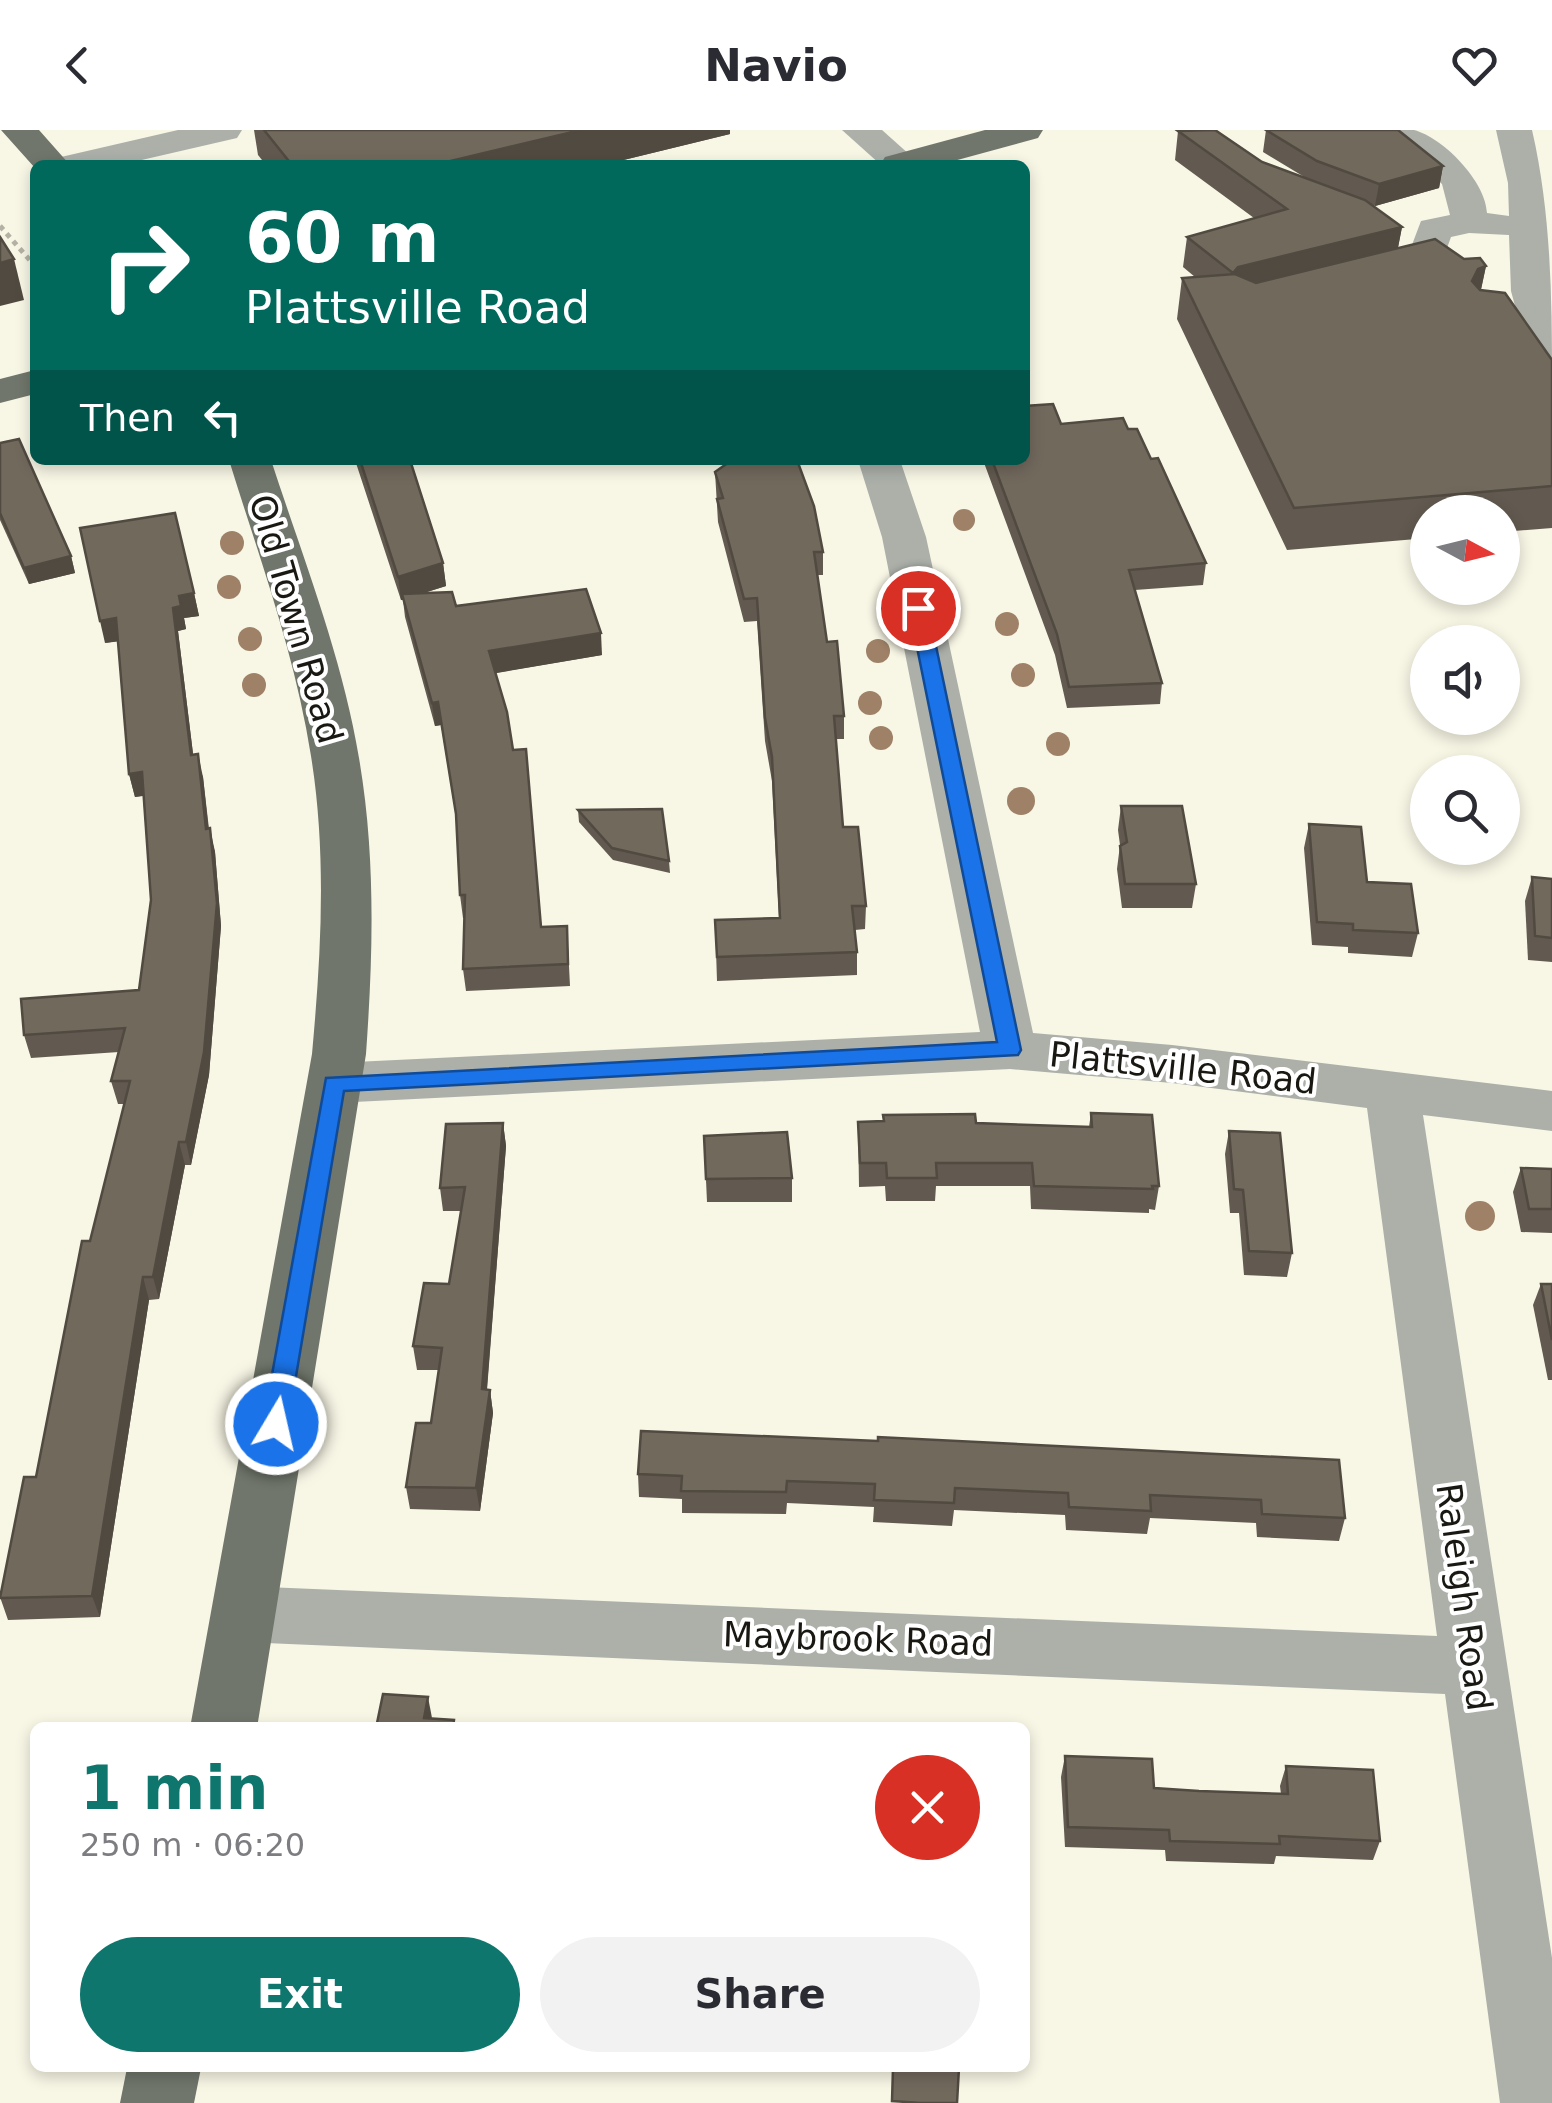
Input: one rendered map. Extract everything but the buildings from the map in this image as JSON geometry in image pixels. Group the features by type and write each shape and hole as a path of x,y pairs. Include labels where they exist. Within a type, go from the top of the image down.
{"main road":[{"path":"19,130 47,160"},
{"path":"915,160 1026,130"},
{"path":"0,391 30,383"},
{"name":"Old Town Road","path":"225,1722 334,1083 348,965 347,873 335,756 317,675 252,465"},
{"path":"158,2103 163,2072"}],"street":[{"path":"95,160 224,130"},
{"path":"860,130 895,160"},
{"path":"1337,287 1424,265 1471,202 1465,187 1452,173 1391,130"},
{"path":"1514,130 1536,207 1538,323"},
{"path":"1396,223 1452,225 1536,207"},
{"path":"881,465 904,537 1010,1050"},
{"name":"Plattsville Road","path":"334,1083 1010,1050 1155,1062 1552,1111"},
{"name":"Raleigh Road","path":"1392,1091 1537,2103"},
{"name":"Maybrook Road","path":"244,1614 1473,1666"}],"path":[{"path":"0,226 30,260"}],"route":[{"path":"276,1424 334,1083 1010,1050 918,608"}]}
